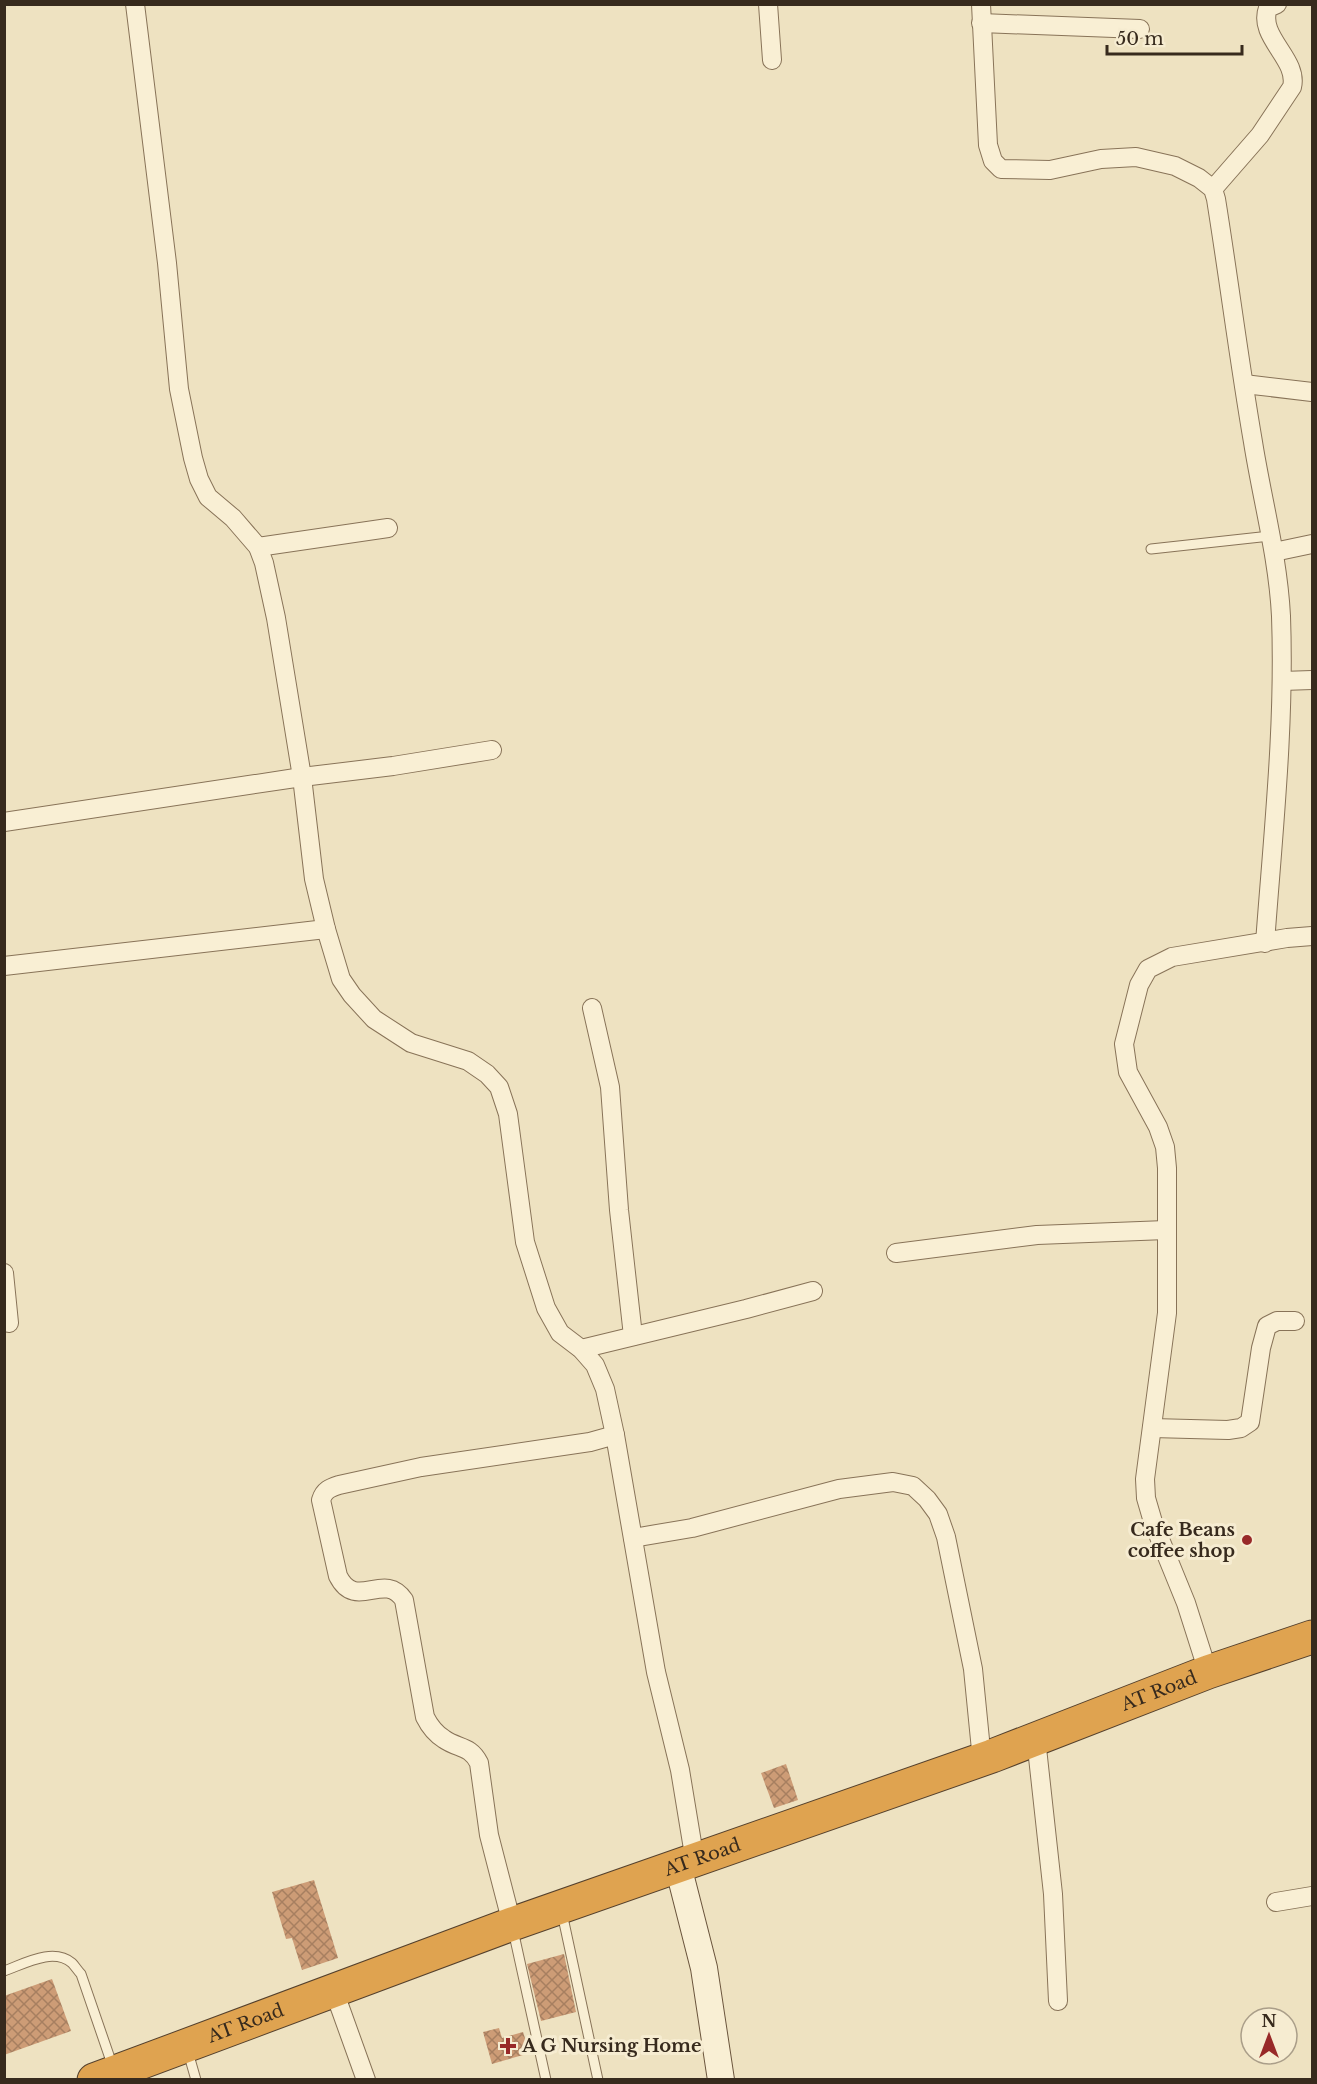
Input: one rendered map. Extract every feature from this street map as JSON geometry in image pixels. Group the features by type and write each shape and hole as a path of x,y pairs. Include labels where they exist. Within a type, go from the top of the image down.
{"highway":[{"name":"AT Road","path":"120,2072 512,1924 982,1760 1208,1672 1312,1637"}],"street":[{"path":"135,4 152,131 179,388 193,458 199,479 208,497 233,518 258,546 264,563 276,618 302,777 314,879 326,929 342,979 352,995 374,1019 411,1043 468,1061 487,1074 499,1087 508,1114 525,1242 546,1308 560,1333 581,1349 595,1365 605,1389 656,1672 680,1770 686,1864 721,2079"},
{"path":"768,4 772,60"},
{"path":"981,4 988,145 993,161 1001,169 1050,170 1101,159 1136,157 1175,166 1200,178 1213,189 1272,544 1281,614 1282,681 1265,943"},
{"path":"1213,189 1255,142 1292,87 1291,73 1271,35 1266,20 1268,8 1277,4"},
{"path":"981,23 1140,28"},
{"path":"1244,384 1312,392"},
{"path":"258,546 388,528"},
{"path":"1272,544 1312,543"},
{"path":"1282,681 1312,680"},
{"path":"4,822 492,750"},
{"path":"4,966 326,929"},
{"path":"1208,1672 1186,1603 1146,1498 1145,1479 1167,1313 1167,1168 1165,1147 1158,1127 1128,1072 1124,1044 1139,985 1148,969 1172,957 1312,936"},
{"path":"592,1008 612,1104 619,1210 633,1336"},
{"path":"896,1253 1037,1235 1166,1230"},
{"path":"4,1273 9,1323"},
{"path":"581,1349 746,1310 813,1291"},
{"path":"1152,1428 1228,1430 1241,1428 1250,1422 1261,1348 1267,1326 1277,1321 1295,1321"},
{"path":"512,1924 489,1835 479,1763 469,1750 443,1739 428,1724 404,1600 400,1594 385,1588 358,1592 348,1591 343,1585 338,1576 321,1500 323,1494 339,1485 422,1467 590,1442 615,1435"},
{"path":"633,1538 692,1528 839,1489 893,1482 913,1486 938,1514 946,1537 973,1669 982,1760"},
{"path":"1036,1739 1053,1894 1058,2001"},
{"path":"1276,1902 1312,1896"},
{"path":"334,1991 366,2079"}],"lane":[{"path":"1150,549 1272,544"},
{"path":"561,1907 598,2079"},
{"path":"512,1924 546,2079"},
{"path":"4,1971 38,1958 55,1956 72,1962 81,1974 120,2072"},
{"path":"186,2046 196,2079"}],"building":[{"path":"786,1764 798,1800 774,1808 761,1773"},
{"path":"314,1880 338,1958 302,1970 292,1938 286,1939 272,1892"},
{"path":"564,1954 576,2012 541,2021 527,1964"},
{"path":"52,1979 71,2031 4,2055 4,1996"},
{"path":"499,2028 502,2038 523,2032 530,2053 492,2064 483,2032"}],"place":[{"name":"Cafe Beans coffee shop","path":"1247,1540"},
{"name":"A G Nursing Home","path":"508,2046"}]}
